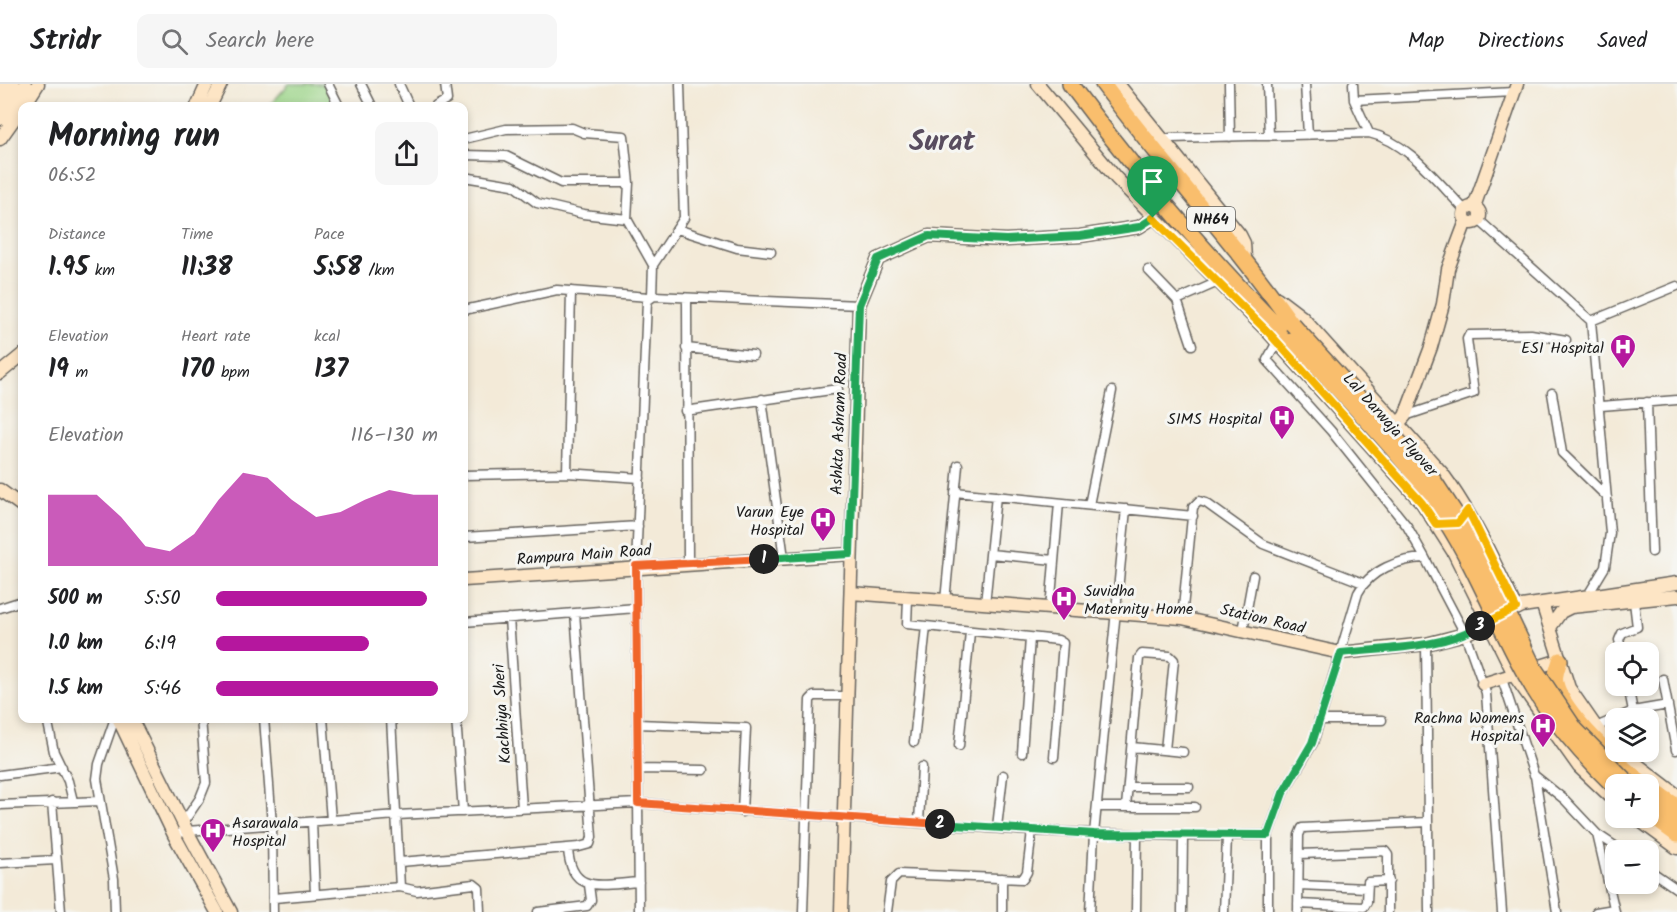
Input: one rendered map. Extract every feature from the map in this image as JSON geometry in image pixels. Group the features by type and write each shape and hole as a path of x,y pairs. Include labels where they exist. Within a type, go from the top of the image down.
{"highway":[{"name":"NH64","path":"1070,84 1225,285"},
{"name":"NH64","path":"1103,84 1156,144 1271,293"},
{"name":"Lal Darwaja Flyover","path":"1225,285 1284,341 1419,480 1464,549 1525,673 1544,705 1589,762 1605,777"},
{"name":"Lal Darwaja Flyover","path":"1271,293 1292,324 1432,478 1474,542 1544,683 1575,729 1619,774"},
{"path":"1560,660 1555,680 1558,691 1598,743 1633,774"},
{"path":"1659,794 1677,806"},
{"path":"1659,808 1677,822"},
{"path":"1659,822 1677,835"}],"street":[{"path":"0,89 3,84"},
{"path":"0,104 13,84"},
{"path":"0,119 25,84"},
{"path":"26,102 38,84"},
{"path":"198,102 207,84"},
{"path":"212,102 221,84"},
{"path":"328,84 337,102"},
{"path":"361,84 370,102"},
{"path":"399,84 407,102"},
{"path":"443,102 447,100 445,84"},
{"path":"639,912 636,566 640,477 652,265 684,218 680,84"},
{"path":"1038,84 1116,178 1153,218 1225,285 1177,300"},
{"path":"1118,84 1156,144 1170,138 1369,133 1384,136 1399,146 1471,215 1592,321 1610,533 1605,567 1588,595"},
{"path":"1229,84 1230,136"},
{"path":"1267,84 1269,136"},
{"path":"1305,84 1308,135"},
{"path":"1353,84 1354,100 1369,133"},
{"path":"1354,100 1515,88 1471,215 1448,269 1443,304 1431,347 1402,420"},
{"path":"0,139 18,114"},
{"path":"468,139 506,129 572,128 584,133 624,136 629,183 627,219 652,265"},
{"path":"468,155 506,156 561,183 629,183"},
{"path":"1116,178 1129,162"},
{"path":"468,178 513,185 537,202 571,212 627,219"},
{"name":"Ashkta Ashram Road","path":"841,912 859,305 878,259 929,236 1006,240 1080,236 1139,227 1153,218"},
{"path":"677,229 737,248 771,252"},
{"path":"1148,270 1177,300 1191,345"},
{"path":"1592,321 1677,286"},
{"path":"468,309 557,290 859,305"},
{"path":"567,473 570,291"},
{"path":"1271,293 1302,316 1402,420 1468,510 1516,608"},
{"path":"687,298 685,411 688,563"},
{"path":"1402,420 1474,393 1467,339 1469,335 1531,334 1566,340"},
{"path":"1502,912 1486,693 1465,634 1407,526 1331,431 1267,360 1284,341 1426,509 1454,553 1514,675 1538,713 1579,767 1605,792"},
{"path":"686,348 753,355"},
{"path":"0,373 18,358"},
{"path":"685,411 838,389"},
{"path":"1089,505 1112,390"},
{"path":"1552,393 1562,453 1607,497"},
{"path":"762,399 784,558"},
{"path":"1601,406 1677,400"},
{"path":"1647,402 1652,552"},
{"path":"945,601 958,465"},
{"path":"468,475 567,473 640,477"},
{"path":"1426,509 1429,500 1436,493 1453,488"},
{"path":"0,490 18,503"},
{"path":"955,492 1193,516"},
{"path":"985,604 996,496"},
{"path":"1182,618 1195,503 1202,501 1263,544 1363,584"},
{"path":"1050,609 1059,502"},
{"path":"1090,912 1094,834 1126,509"},
{"path":"1436,524 1458,523 1468,510"},
{"path":"468,537 638,526"},
{"name":"Rampura Main Road","path":"468,580 636,566 850,554"},
{"path":"990,554 1054,560"},
{"path":"1268,912 1268,835 1283,793 1312,743 1363,584 1382,569 1412,559 1425,558"},
{"path":"1243,631 1253,576"},
{"name":"Station Road","path":"851,593 1182,618 1341,653 1426,644 1465,634 1516,608 1677,583"},
{"path":"1551,626 1561,612 1571,607 1677,596"},
{"path":"908,598 906,623 970,632 1058,640 1064,645 1054,757"},
{"path":"0,608 18,602"},
{"path":"1620,642 1622,633 1637,627 1634,602"},
{"path":"1542,603 1569,688 1605,736"},
{"path":"468,622 636,608"},
{"path":"400,862 568,849 590,844 592,837 575,613"},
{"name":"Kachhiya Sheri","path":"509,618 522,808"},
{"path":"914,742 926,626"},
{"path":"959,746 970,632"},
{"path":"1022,753 1030,638"},
{"path":"1426,644 1429,912"},
{"path":"1126,807 1139,658 1144,654 1170,656 1174,660 1165,750"},
{"path":"1483,684 1560,660"},
{"path":"1502,679 1534,775 1557,912"},
{"path":"1663,679 1676,750"},
{"path":"803,912 810,700 814,696 848,696"},
{"path":"1650,708 1668,705"},
{"path":"1319,720 1382,720"},
{"path":"48,723 54,752 74,801"},
{"path":"114,723 99,764 100,801 112,870 115,912"},
{"path":"119,723 231,912"},
{"path":"133,723 216,912"},
{"path":"181,829 200,798 206,783 201,723"},
{"path":"264,723 272,825 273,912"},
{"path":"323,723 331,820"},
{"path":"391,723 400,887"},
{"path":"456,723 463,812"},
{"path":"1596,727 1605,723"},
{"path":"637,724 746,728 742,812"},
{"path":"1132,747 1183,752"},
{"path":"1634,762 1677,795"},
{"path":"0,775 62,767"},
{"path":"919,822 922,767"},
{"path":"637,769 704,770"},
{"path":"997,828 1002,775"},
{"path":"1534,775 1565,800 1597,834 1606,840"},
{"path":"1128,787 1189,787"},
{"path":"0,805 100,801"},
{"path":"52,802 61,912"},
{"path":"181,829 638,803 805,817 919,822 1032,831 1183,836 1268,835"},
{"path":"1097,807 1195,807"},
{"path":"312,822 315,894"},
{"path":"1389,881 1371,880 1366,888 1367,902 1364,907 1298,908 1302,828 1366,823 1428,822"},
{"path":"1650,828 1677,848"},
{"path":"887,912 891,882 899,874 1023,879 1026,877 1032,831"},
{"path":"1596,912 1614,910 1597,834"},
{"path":"1136,912 1137,835"},
{"path":"1182,912 1183,836"},
{"path":"1224,912 1227,836"},
{"path":"568,849 572,872 580,881 589,885 639,882"},
{"path":"1299,854 1385,851 1388,855 1388,912"},
{"path":"0,863 56,860"},
{"path":"1659,877 1677,889"},
{"path":"1002,878 1002,912"},
{"path":"274,898 400,887 417,891 474,884 478,888 480,912"},
{"path":"538,912 587,906 591,900 589,885"},
{"path":"1299,885 1366,888"}],"green space":[{"path":"289,84 324,84 335,102 273,102"}],"place":[{"name":"ESI Hospital","path":"1623,370"},
{"name":"SIMS Hospital","path":"1282,441"},
{"name":"Varun Eye Hospital","path":"823,543"},
{"name":"Suvidha Maternity Home","path":"1064,622"},
{"name":"Rachna Womens Hospital","path":"1543,749"},
{"name":"Asarawala Hospital","path":"213,854"}],"district":[{"name":"Surat","path":"942,140"}],"route":[{"path":"1153,218 1269,333 1422,503 1436,524 1458,523 1463,520 1468,510 1483,536 1516,608 1465,634 1426,644 1341,653 1312,743 1283,793 1268,835 1183,836 1032,831 919,822 805,817 638,803 636,566 850,554 859,305 878,259 929,236 1006,240 1080,236 1139,227 1153,218"}]}
